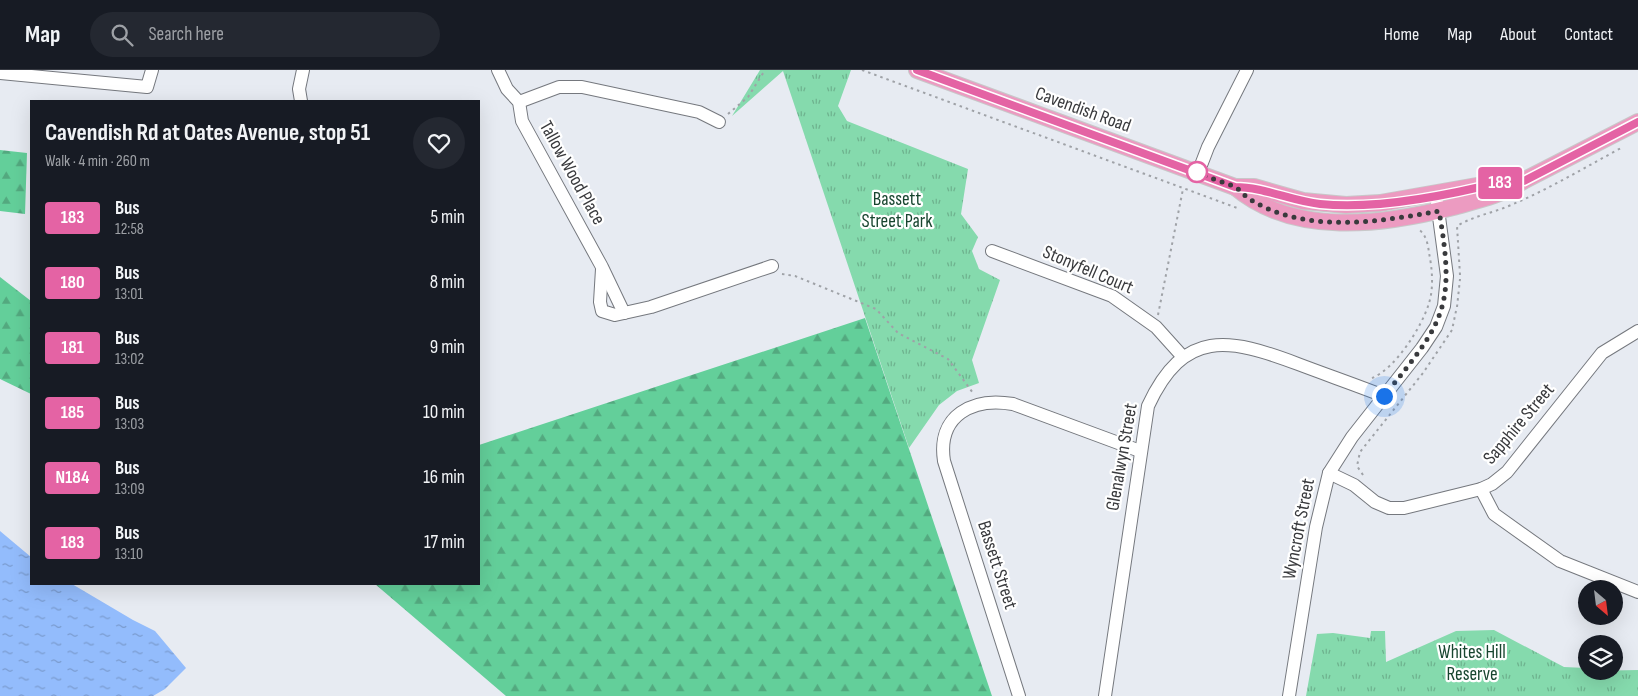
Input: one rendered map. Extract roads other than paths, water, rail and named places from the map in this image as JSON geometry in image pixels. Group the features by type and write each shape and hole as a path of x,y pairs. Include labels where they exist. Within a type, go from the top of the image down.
{"main road":[{"name":"Cavendish Road","path":"917,70 1235,187 1250,200 1277,211 1326,222 1372,222 1437,203 1502,193 1638,122"}],"street":[{"path":"0,73 147,87 152,70"},
{"path":"302,100 299,89 303,70"},
{"name":"Tallow Wood Place","path":"498,70 507,89 519,102 522,121 602,266 624,313"},
{"path":"1198,173 1208,147 1247,70"},
{"path":"519,102 559,87 582,87 699,112 719,122"},
{"name":"Wyncroft Street","path":"1290,696 1316,527 1329,473 1343,448 1430,337 1444,306 1447,276 1437,203"},
{"name":"Stonyfell Court","path":"992,251 1112,296 1156,327 1183,356"},
{"path":"602,266 600,302 602,310 608,314 624,313 651,307 772,266"},
{"name":"Sapphire Street","path":"1329,473 1354,485 1375,502 1389,508 1404,508 1481,489 1492,484 1507,472 1602,353 1638,331"},
{"name":"Glenalwyn Street","path":"1105,696 1148,406 1154,391 1171,366 1183,356 1198,348 1227,344 1260,350 1384,396"},
{"name":"Bassett Street","path":"1019,696 944,461 942,444 947,429 960,412 978,404 995,401 1013,404 1140,451"},
{"path":"1481,489 1494,514 1560,561 1638,592"}],"water":[{"path":"0,531 30,556 30,585 74,585 155,631 186,668 165,689 153,696 0,696"}],"park label":[{"name":"Bassett Street Park","path":"897,210"},
{"name":"Whites Hill Reserve","path":"1472,663"}]}
